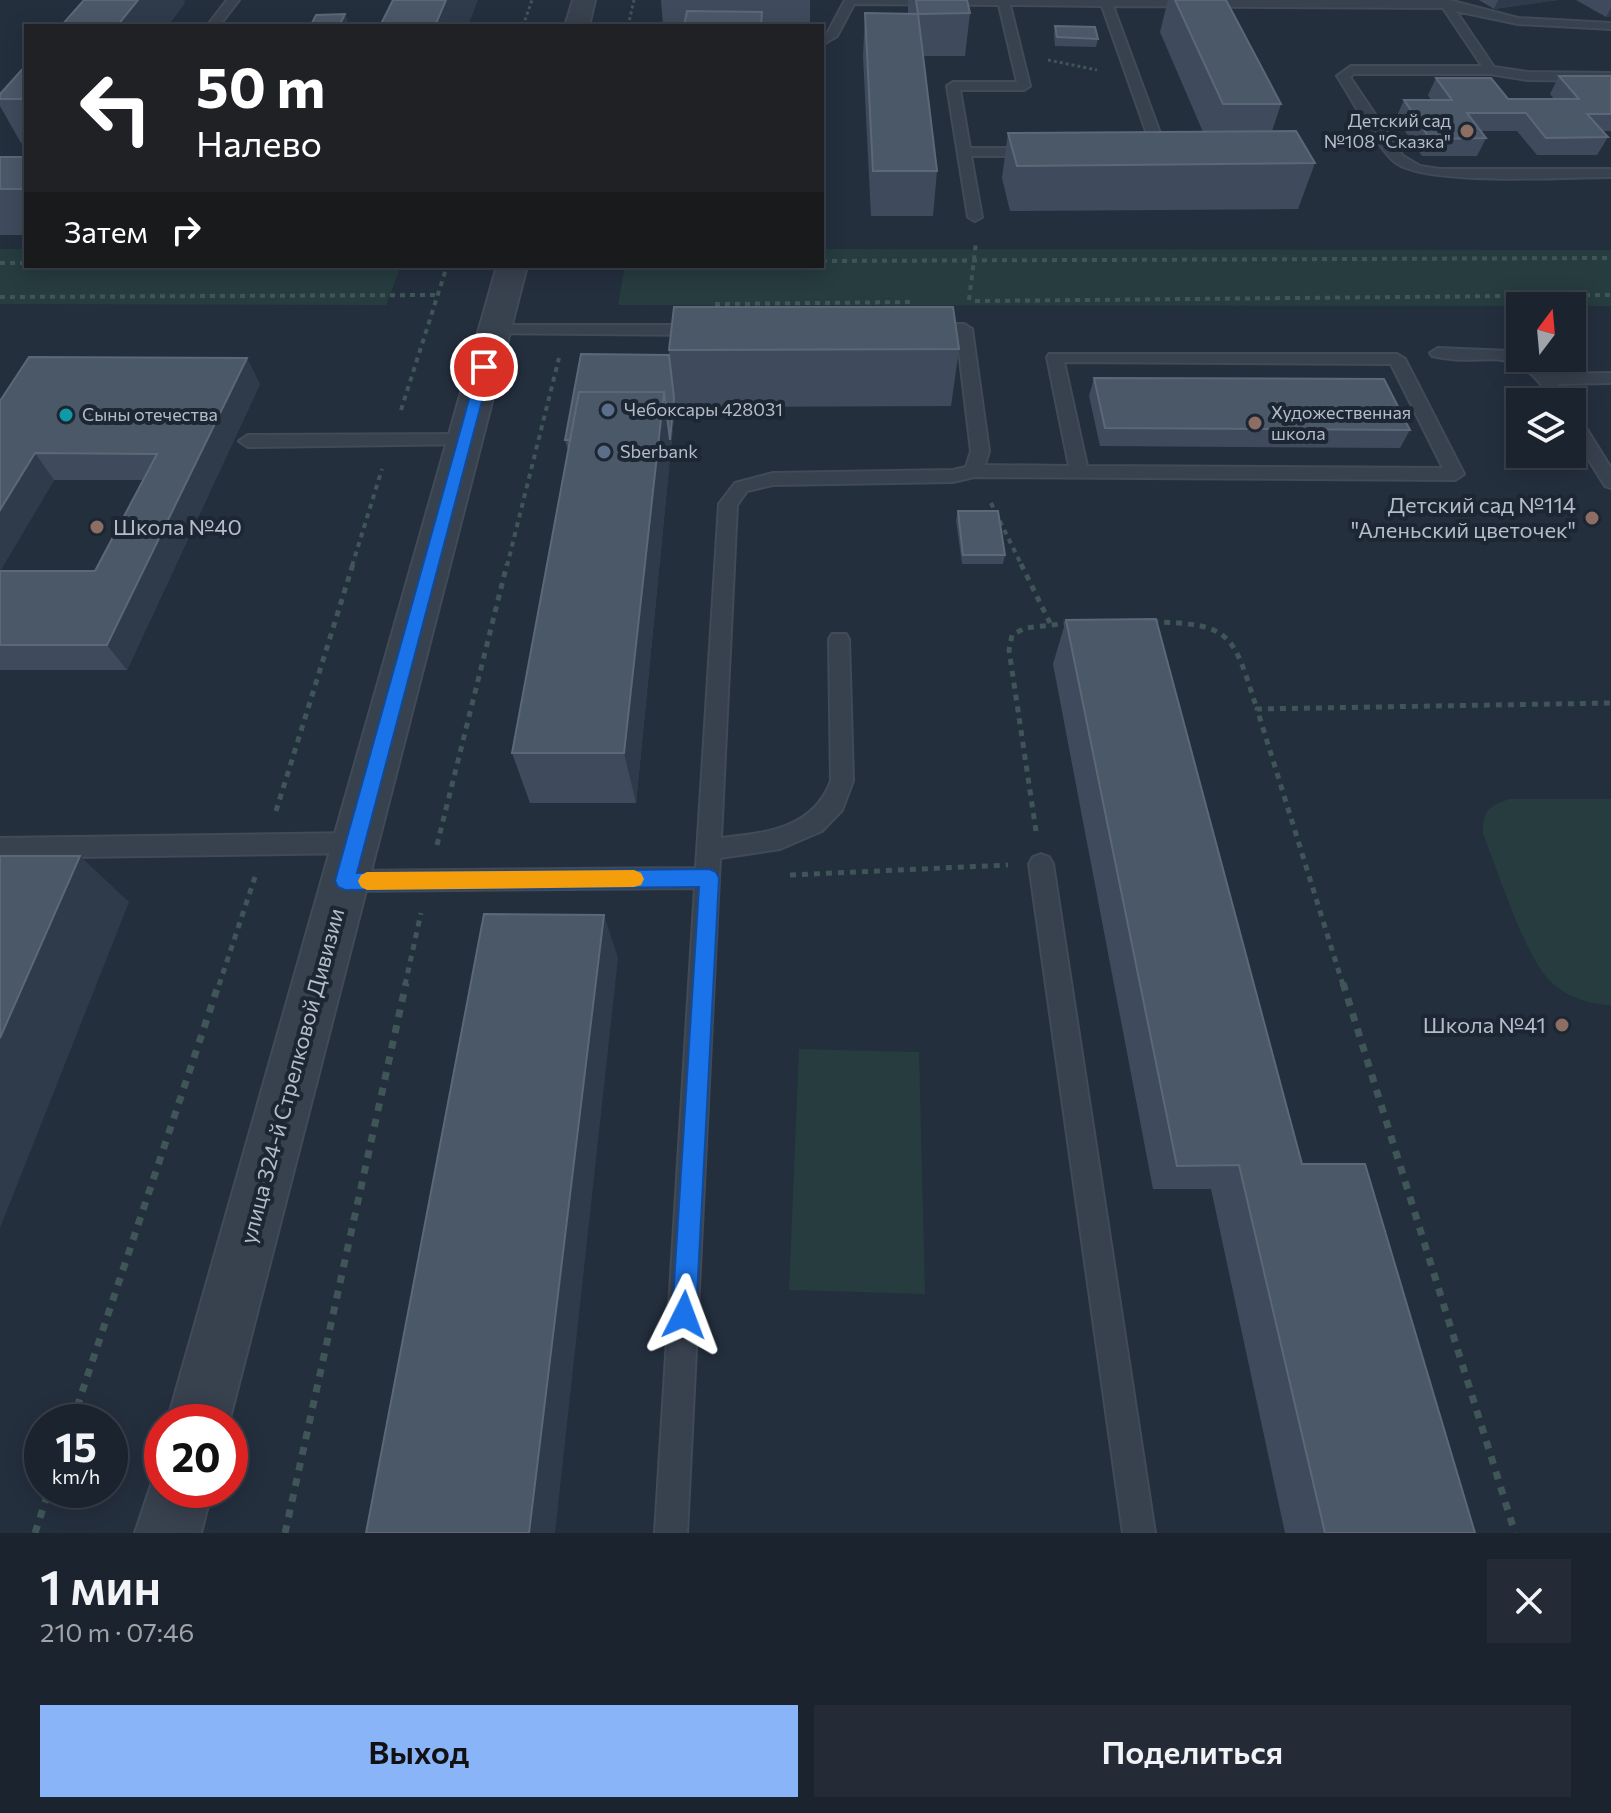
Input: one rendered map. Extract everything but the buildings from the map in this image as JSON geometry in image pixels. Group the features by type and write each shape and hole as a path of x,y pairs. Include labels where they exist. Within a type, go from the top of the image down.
{"street":[{"path":"578,24 584,0"},
{"name":"улица 324-й Стрелковой Дивизии","path":"203,1404 511,268"},
{"path":"168,1533 175,1508"}],"lane":[{"path":"215,24 233,0"},
{"path":"824,40 833,34 850,0 1444,2 1518,21 1611,26"},
{"path":"975,217 953,86 1024,86 1003,0"},
{"path":"1106,1 1160,152 1145,152"},
{"path":"1444,2 1490,70"},
{"path":"1611,77 1528,76 1490,70 1351,70 1343,76 1398,159 1416,169 1440,173 1611,173"},
{"path":"964,152 1054,152"},
{"path":"903,329 964,329 980,451 974,471"},
{"path":"494,330 718,330"},
{"path":"1438,353 1511,354 1535,364 1553,388"},
{"path":"671,1533 728,504 741,487 773,479 953,476 974,471 1455,474 1397,359 1055,357 1079,471"},
{"path":"1547,379 1611,378"},
{"path":"248,441 464,440"},
{"path":"1586,442 1611,482"},
{"path":"710,849 772,842 814,824 834,803 842,781 839,639"},
{"path":"0,848 350,862 428,880 709,878"},
{"path":"1041,864 1139,1533"}],"path":[{"path":"524,24 532,0"},
{"path":"628,24 634,0"},
{"path":"1016,53 1134,78"},
{"path":"964,329 976,260 975,217"},
{"path":"824,261 1611,258"},
{"path":"0,263 24,263"},
{"path":"0,297 437,295"},
{"path":"714,304 1611,295"},
{"path":"285,1533 428,880 537,453 565,329"},
{"path":"974,471 1050,623"},
{"path":"1144,622 1191,622 1216,627 1233,640 1515,1533"},
{"path":"709,878 1041,864 1009,650 1012,635 1025,628 1050,623 1082,623"},
{"path":"1257,709 1611,703"},
{"path":"35,1533 43,1508"}],"green space":[{"path":"0,249 24,249 24,268 400,268 386,305 0,304"},
{"path":"824,249 1611,250 1611,306 1586,306 1586,292 1506,292 1506,306 618,305 625,268 824,268"},
{"path":"1510,799 1611,799 1611,1005 1586,1001 1562,991 1549,980 1530,951 1483,834 1488,810"},
{"path":"799,1049 919,1052 925,1294 789,1290"}],"slow traffic":[{"path":"367,881 634,879"}],"place":[{"name":"Детский сад №108 \"Сказка\"","path":"1467,131"},
{"name":"Чебоксары 428031","path":"608,410"},
{"name":"Сыны отечества","path":"66,415"},
{"name":"Художественная школа","path":"1255,423"},
{"name":"Sberbank","path":"604,452"},
{"name":"Детский сад №114 \"Аленьский цветочек\"","path":"1592,518"},
{"name":"Школа №40","path":"97,527"},
{"name":"Школа №41","path":"1562,1025"}],"route":[{"path":"484,367 345,881 709,878 684,1315"}]}
